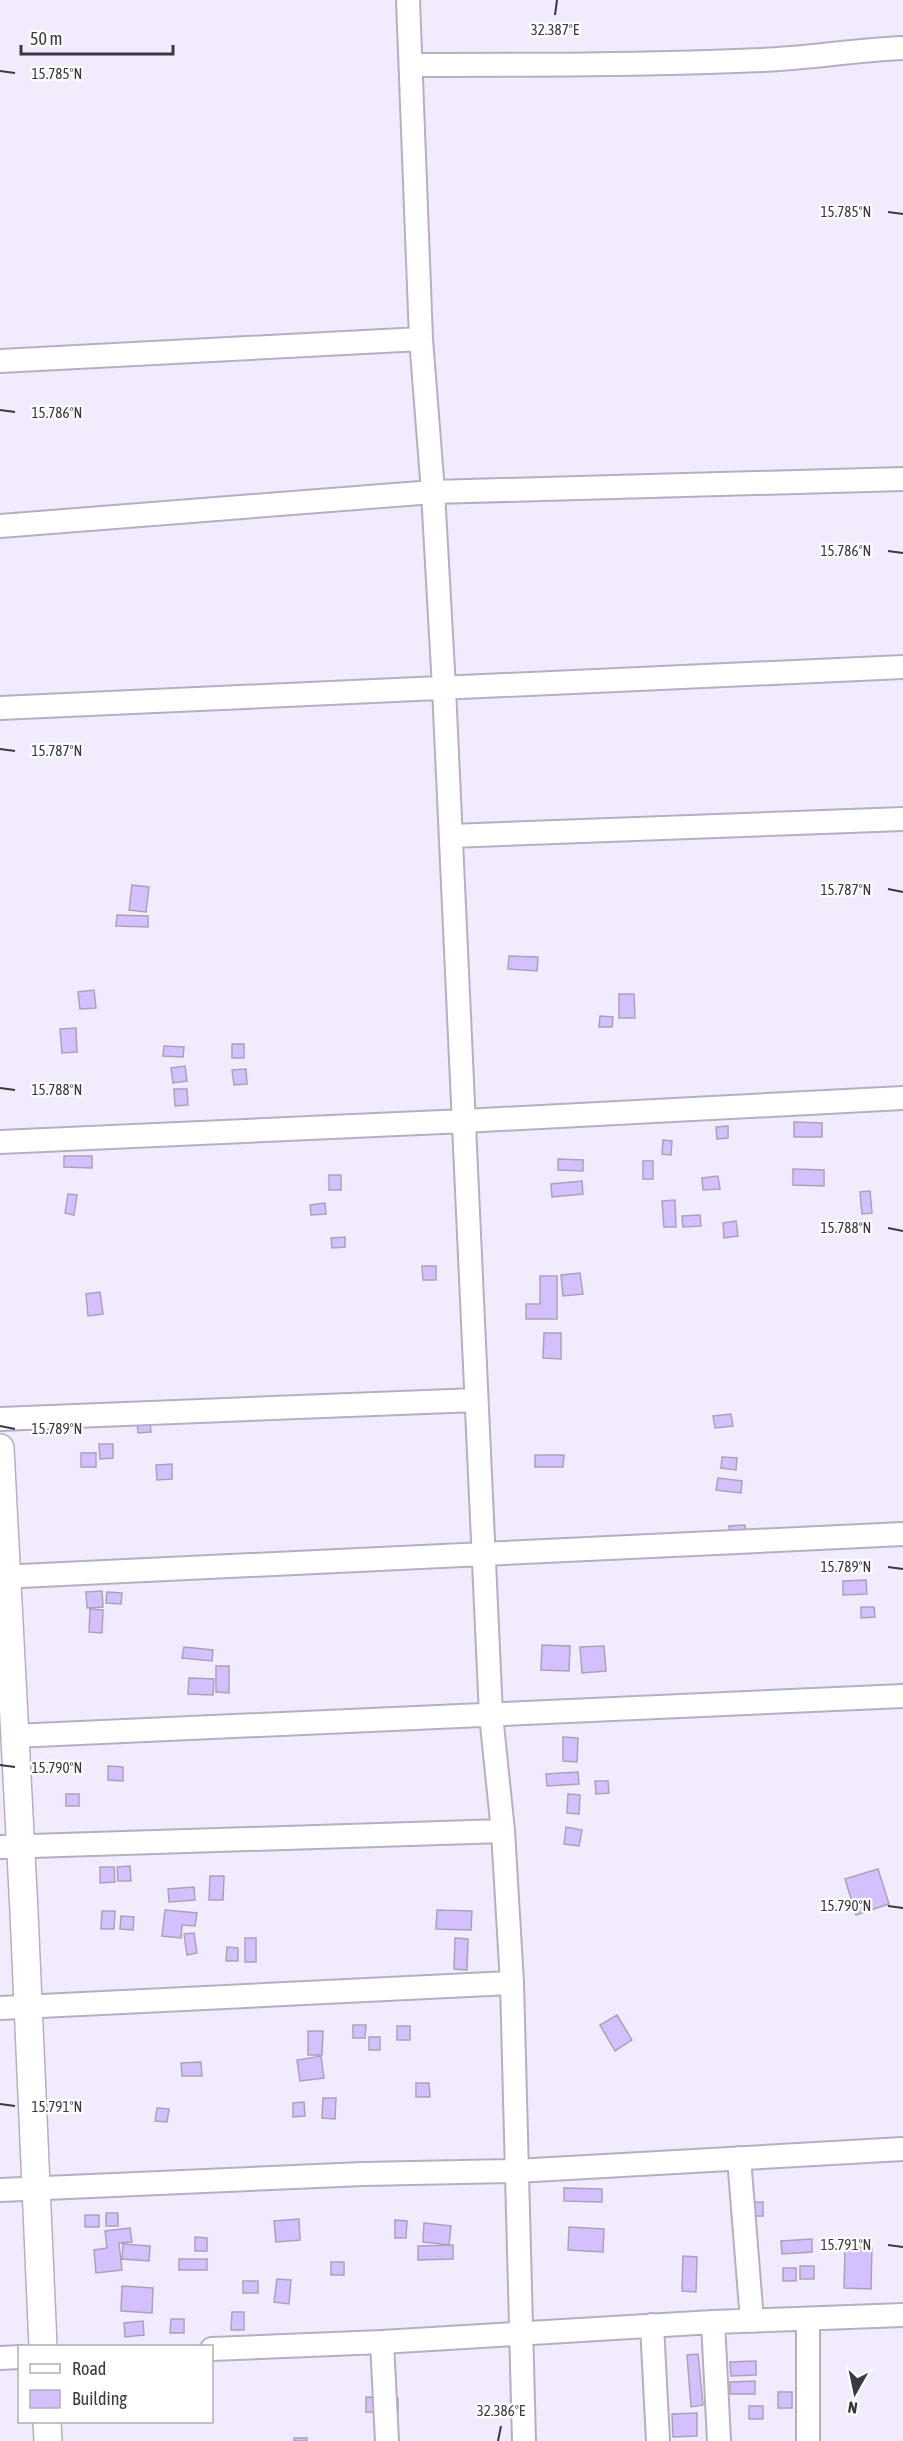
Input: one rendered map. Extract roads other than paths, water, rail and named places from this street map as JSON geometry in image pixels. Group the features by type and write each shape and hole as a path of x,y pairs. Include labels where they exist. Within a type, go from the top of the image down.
{"street":[{"path":"408,0 421,339 433,492 444,688 491,1715 503,1830 512,1983 524,2441"},
{"path":"411,65 587,65 765,60 855,50 903,48"},
{"path":"0,361 421,339"},
{"path":"0,526 433,492 903,479"},
{"path":"0,708 903,668"},
{"path":"451,836 903,819"},
{"path":"0,1142 903,1098"},
{"path":"0,1419 476,1400"},
{"path":"0,1448 3,1577 14,1736 10,1847 27,2007 43,2345"},
{"path":"3,1577 903,1533"},
{"path":"14,1736 903,1696"},
{"path":"10,1847 503,1830"},
{"path":"0,2008 512,1983"},
{"path":"0,2190 363,2174 516,2171 903,2149"},
{"path":"739,2158 752,2321"},
{"path":"213,2349 382,2342 652,2325 903,2315"},
{"path":"808,2319 808,2441"},
{"path":"713,2322 719,2441"},
{"path":"652,2325 658,2441"},
{"path":"382,2342 387,2441"},
{"path":"0,2358 18,2357"},
{"path":"47,2423 48,2441"}]}
